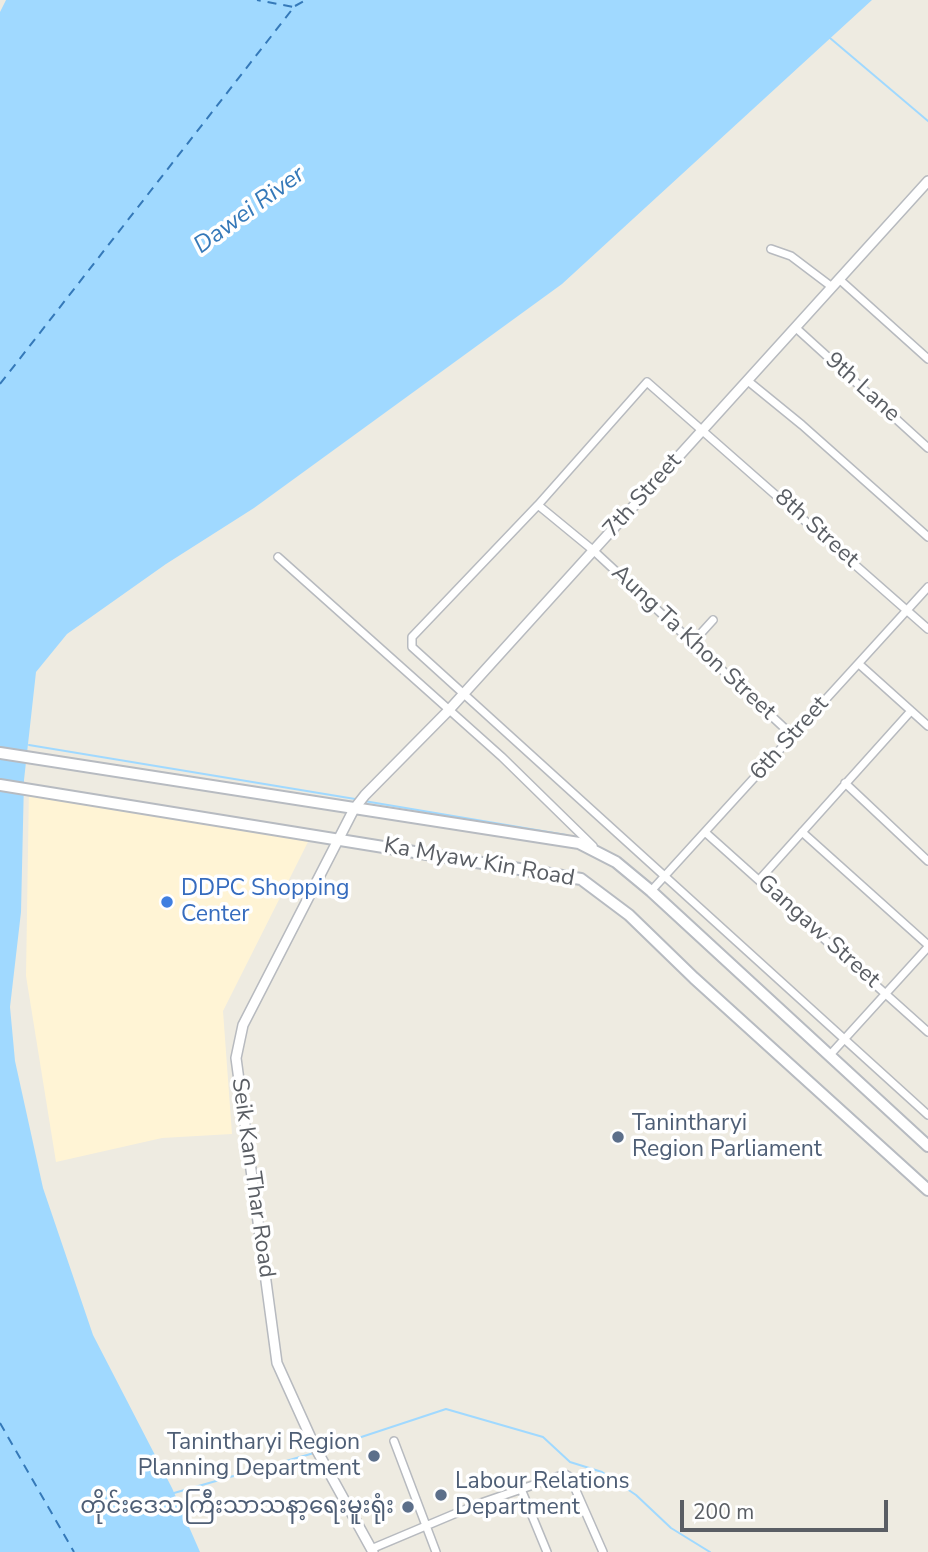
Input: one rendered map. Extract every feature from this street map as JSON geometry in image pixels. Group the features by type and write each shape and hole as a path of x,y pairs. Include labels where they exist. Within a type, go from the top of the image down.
{"main road":[{"name":"Ka Myaw Kin Road","path":"0,753 579,843 596,849 651,891 928,1146"},
{"name":"Ka Myaw Kin Road","path":"0,785 567,875 594,887 629,915 694,978 928,1190"}],"street":[{"name":"7th Street","path":"354,809 365,794 448,711 928,181"},
{"path":"771,249 792,256 835,283 928,359"},
{"name":"9th Lane","path":"796,328 928,448"},
{"path":"748,381 928,537"},
{"name":"8th Street","path":"538,505 647,382 704,429 928,629"},
{"path":"538,505 412,637 412,647 663,878 928,1115"},
{"name":"Aung Ta Khon Street","path":"538,505 594,551 793,736"},
{"path":"278,557 502,757 596,849"},
{"name":"6th Street","path":"651,891 706,834 928,587"},
{"path":"693,642 713,620"},
{"path":"859,664 928,726"},
{"path":"761,879 910,712"},
{"path":"845,783 926,856"},
{"name":"Seik Kan Thar Road","path":"354,809 243,1025 236,1058 277,1363 320,1457 372,1550"},
{"path":"802,832 928,946 829,1056"},
{"name":"Gangaw Street","path":"706,834 761,879 928,1032"},
{"path":"394,1441 436,1552"},
{"path":"372,1550 560,1475 570,1477 603,1552"},
{"path":"521,1489 547,1552"}],"shaded area":[{"path":"29,786 314,830 223,1011 232,1134 162,1138 56,1162 26,976"}],"water":[{"name":"Dawei River","path":"6,0 872,0 562,284 254,508 166,564 67,634 36,672 24,780 21,912 10,1007 15,1061 43,1188 93,1335 172,1488 200,1552 0,1552 0,12"}],"waterway":[{"path":"830,38 928,121"},
{"path":"29,745 355,799"},
{"path":"364,801 566,835"},
{"path":"322,1450 446,1409 543,1437 570,1462 602,1472 636,1495 671,1528 710,1552"},
{"path":"174,1493 314,1453"}],"ferry route":[{"path":"0,384 294,7 257,0"},
{"path":"295,6 306,0"},
{"path":"0,1423 74,1552"}],"place":[{"name":"DDPC Shopping Center","path":"167,902"},
{"name":"Tanintharyi Region Parliament","path":"618,1137"},
{"name":"Tanintharyi Region Planning Department","path":"374,1456"},
{"name":"Labour Relations Department","path":"441,1495"},
{"name":"တိုင်းဒေသကြီးသာသနာ့ရေးမူးရုံး","path":"408,1507"}]}
